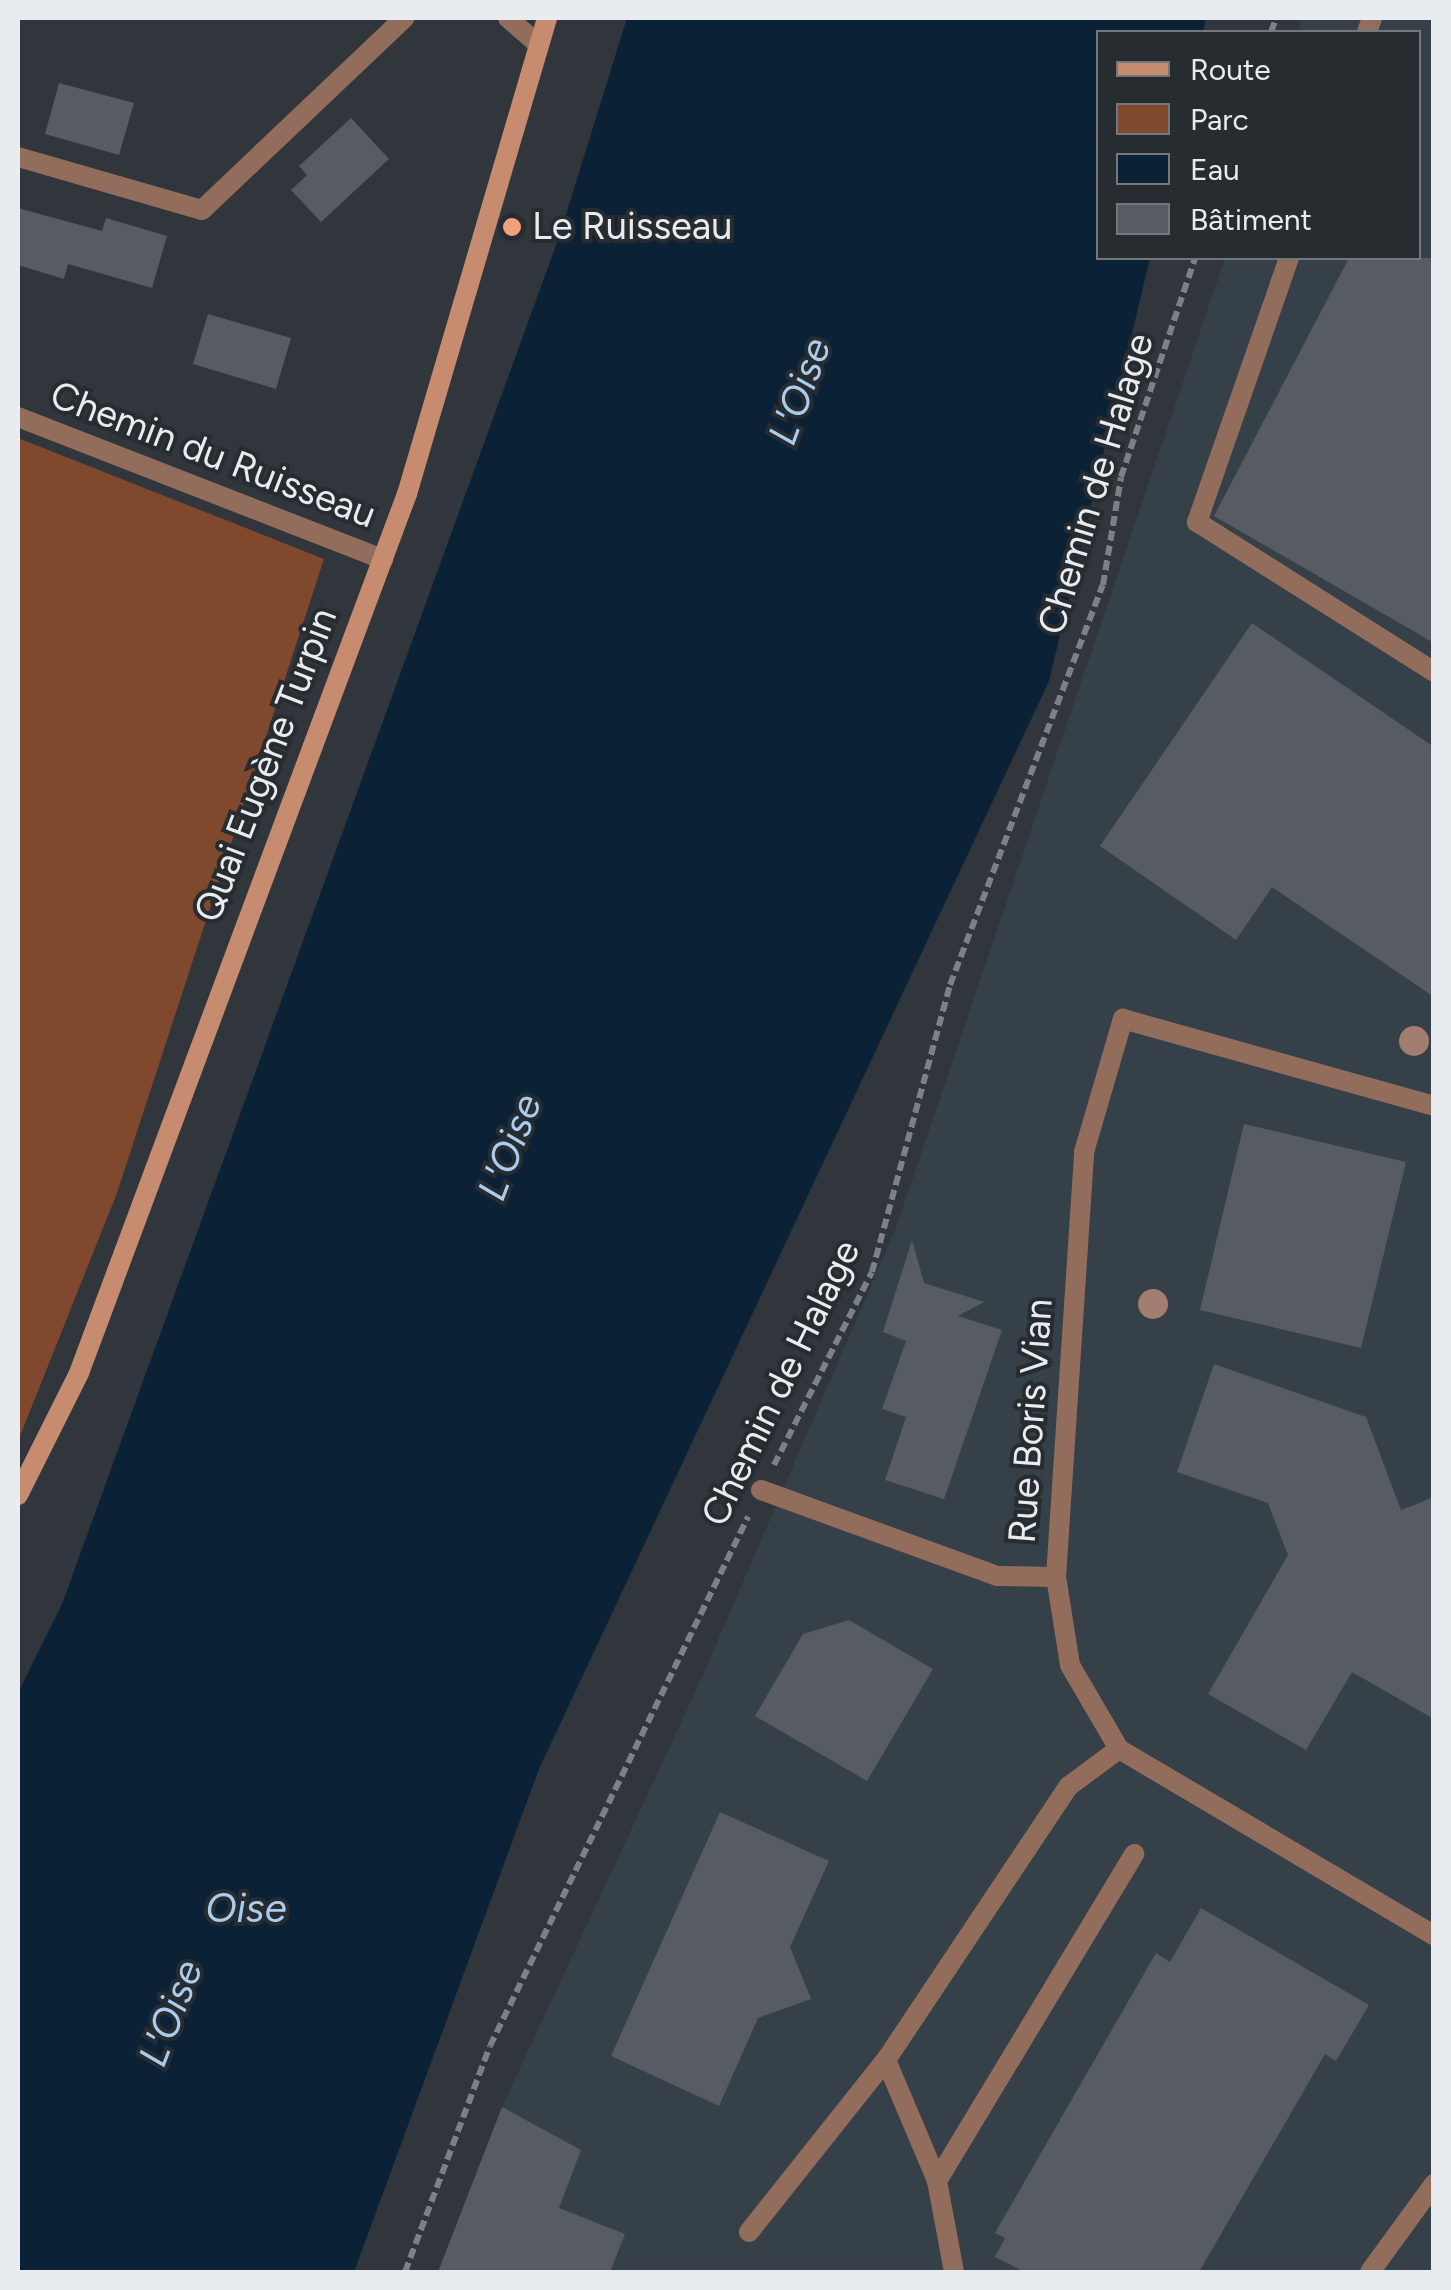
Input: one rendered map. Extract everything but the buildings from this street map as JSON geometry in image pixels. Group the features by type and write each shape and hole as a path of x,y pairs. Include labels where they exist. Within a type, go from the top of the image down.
{"main road":[{"name":"Quai Eugène Turpin","path":"18,1494 79,1373 383,559 548,18"}],"street":[{"path":"18,156 202,210 404,18"},
{"path":"508,18 538,45"},
{"path":"1288,260 1197,522 1434,672"},
{"name":"Chemin du Ruisseau","path":"18,417 383,559"},
{"name":"Rue Boris Vian","path":"1119,1748 1070,1665 1056,1577 1084,1152 1123,1019 1434,1106"},
{"path":"762,1490 997,1576 1056,1577"},
{"path":"749,2232 886,2060 1069,1786 1119,1748 1434,1935"},
{"path":"938,2181 1134,1854"},
{"path":"886,2060 938,2181 954,2272"},
{"path":"1370,2272 1434,2184"}],"path":[{"name":"Chemin de Halage","path":"405,2272 490,2046 872,1272 950,985 1103,585 1121,477 1194,260"}],"shaded area":[{"path":"1302,18 1433,18 1433,2272 438,2272 502,2107 698,1686 896,1228 1224,260 1421,260 1421,30 1299,30"}],"green space":[{"path":"18,438 324,559 117,1193 18,1441"}],"water":[{"path":"627,18 1206,18 1203,30 1096,30 1096,260 1150,260 1049,681 539,1769 354,2272 18,2272 18,1693 62,1604 559,237"}],"place":[{"name":"Le Ruisseau","path":"512,227"}],"water label":[{"name":"L'Oise","path":"799,391"},
{"name":"L'Oise","path":"509,1147"},
{"name":"Oise","path":"246,1908"},
{"name":"L'Oise","path":"170,2013"}]}
